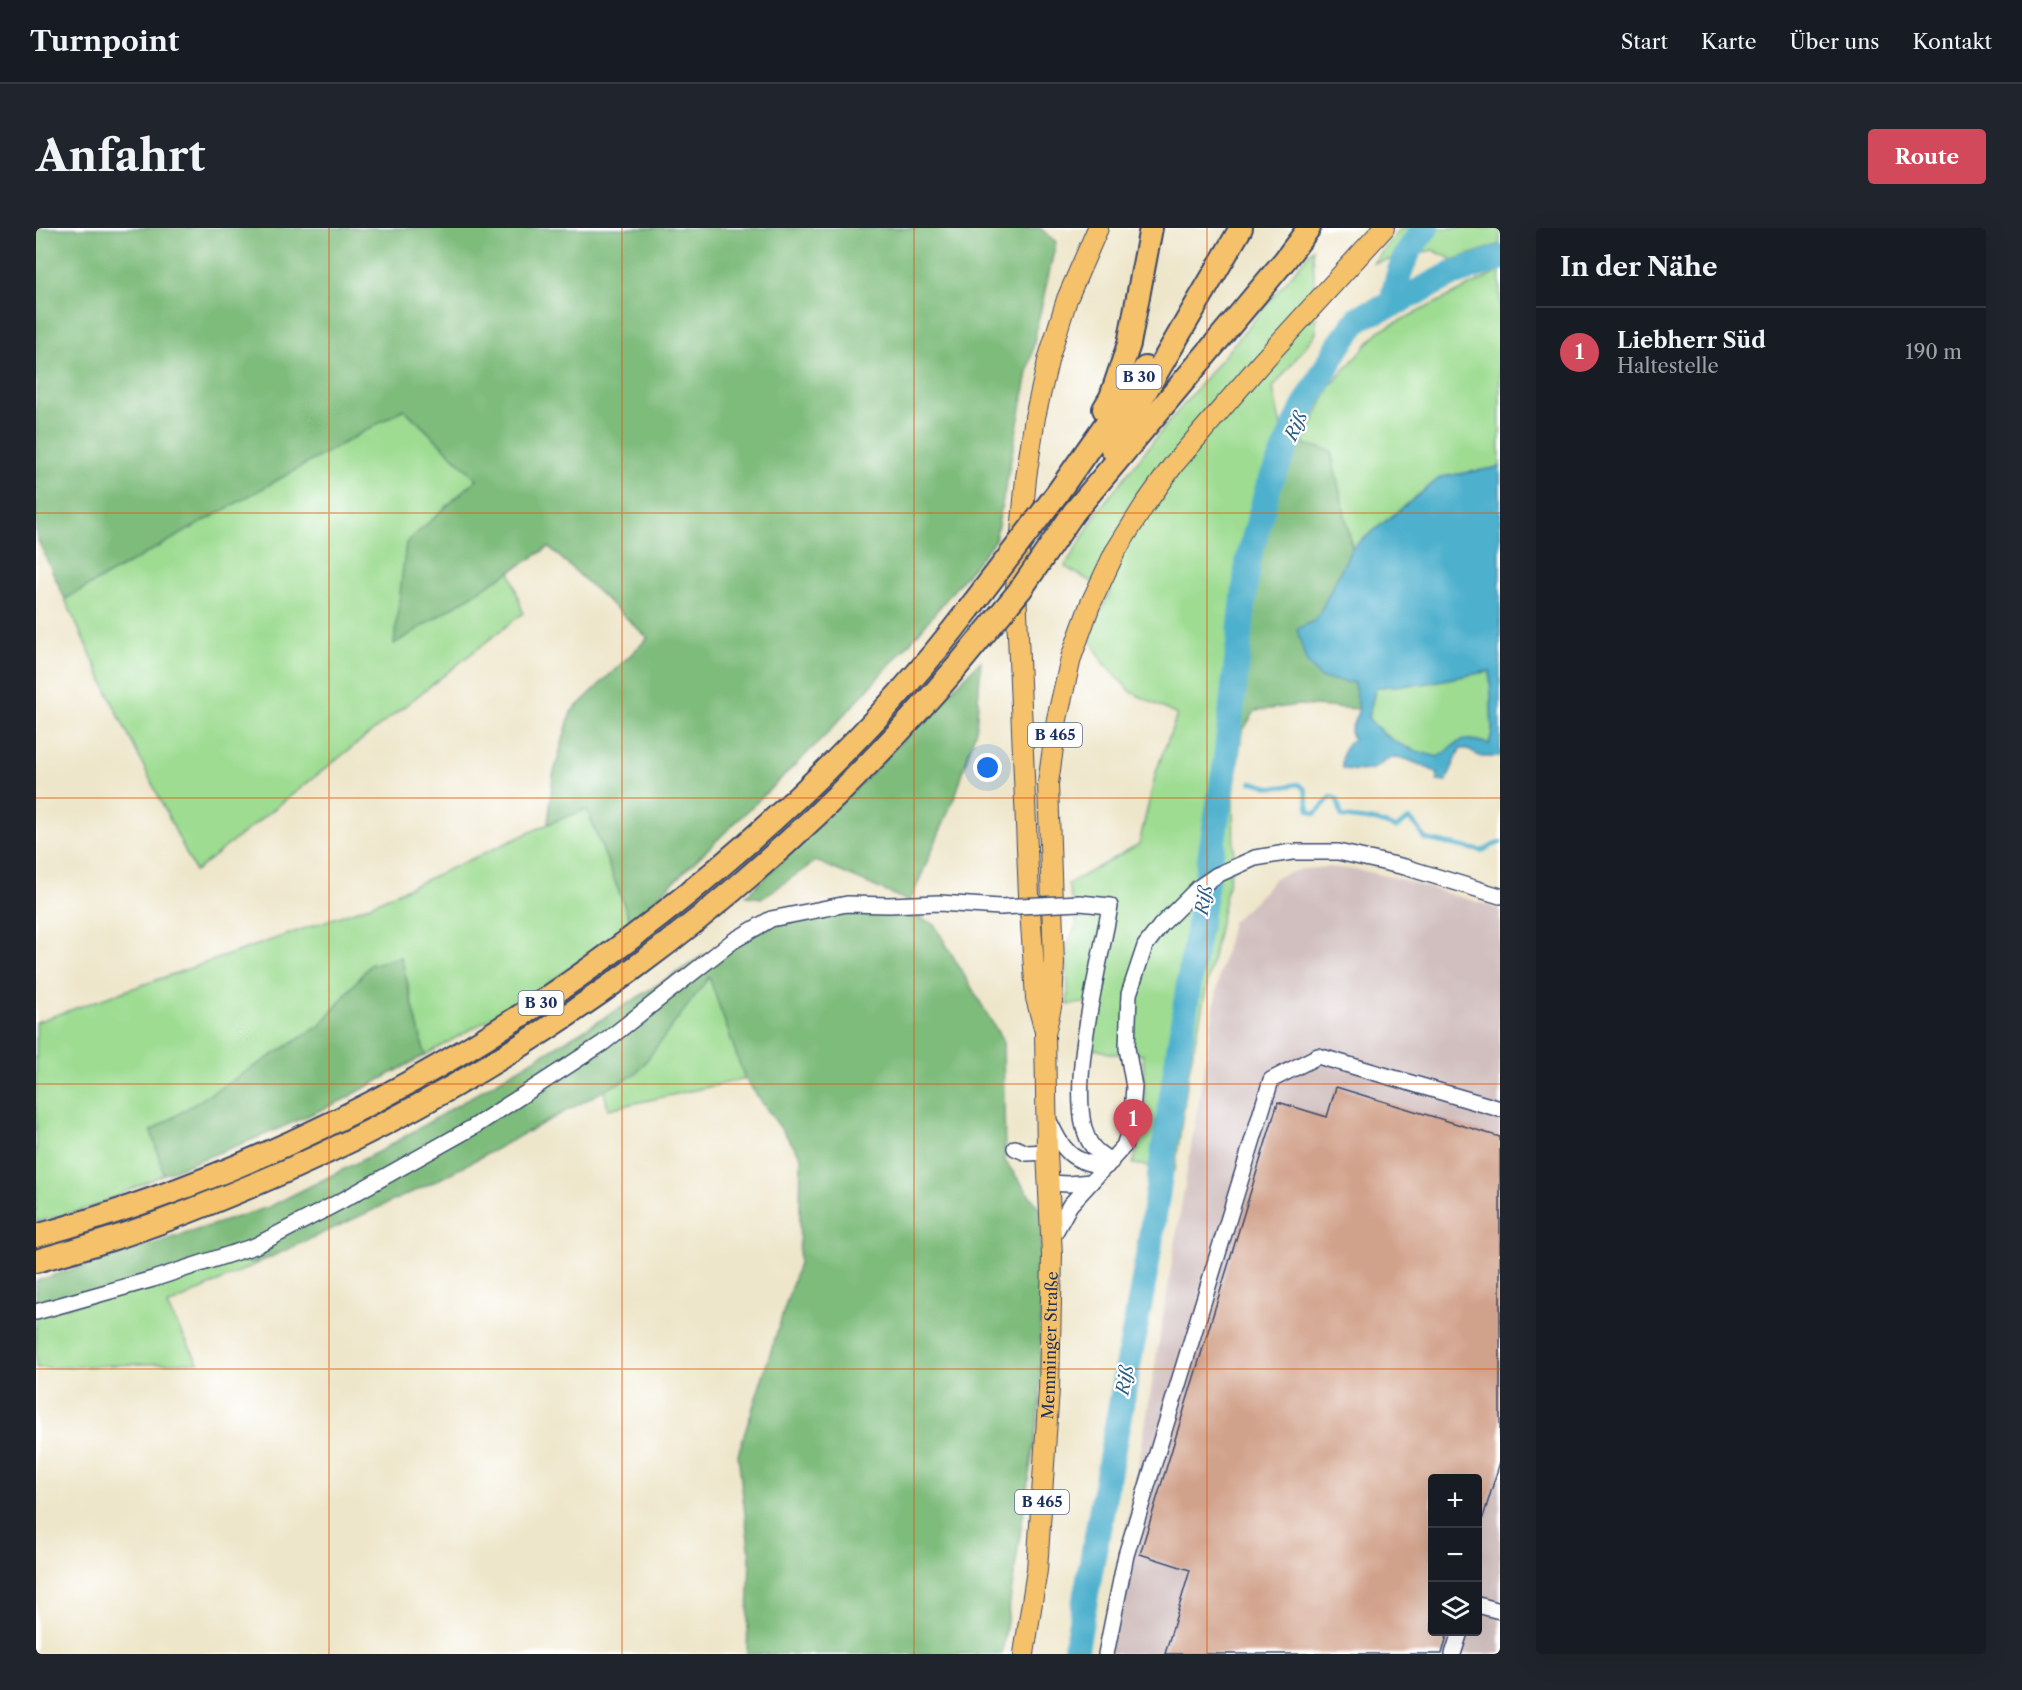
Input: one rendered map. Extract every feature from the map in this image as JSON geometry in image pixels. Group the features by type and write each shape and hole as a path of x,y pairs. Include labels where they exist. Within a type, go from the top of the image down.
{"highway":[{"name":"B 30","path":"1056,495 1111,397 1129,344 1151,228"},
{"name":"B 30","path":"36,1261 113,1239 212,1202 303,1163 420,1104 495,1061 564,1017 682,932 773,856 860,774 955,669 1021,589 1074,512 1151,385 1241,228"},
{"path":"1074,512 1285,260 1309,228"},
{"name":"B 30","path":"36,1236 104,1217 195,1184 295,1142 419,1078 514,1022 631,939 694,889 759,833 865,730 914,676 969,609 1056,495 1222,259"}],"main road":[{"name":"B 465","path":"1046,1034 1036,998 1029,895 1016,588 1026,478 1037,407 1049,357 1067,299 1098,228"},
{"name":"B 465","path":"1046,1034 1052,1002 1054,964 1048,784 1057,719 1068,668 1090,605 1115,552 1174,464 1261,363 1384,228"},
{"name":"Memminger Straße","path":"1024,1654 1037,1570 1047,1438 1052,1238 1047,1152 1046,1034"}],"street":[{"path":"1052,1238 1070,1205 1124,1146 1131,1125 1134,1087 1128,1048 1129,994 1145,946 1161,924 1198,888 1255,858 1293,852 1338,852 1406,867 1500,896"},
{"path":"36,1311 153,1280 255,1245 343,1200 475,1126 603,1042 733,941 771,919 847,904 939,903 1000,907 1080,903 1110,906 1086,1024 1081,1075 1082,1121 1093,1148 1109,1164"},
{"path":"1106,1654 1126,1555 1271,1080 1318,1056 1500,1109"},
{"path":"1047,1117 1060,1144 1069,1155 1081,1161 1109,1164"},
{"path":"1015,1148 1027,1153 1047,1152"},
{"path":"1049,1183 1091,1182"},
{"path":"1482,1606 1500,1611"},
{"path":"1453,1654 1459,1636"}],"shaded area":[{"path":"1329,867 1364,871 1403,880 1500,909 1500,1654 1102,1654 1142,1444 1219,977 1232,922 1276,877 1302,869"}],"green space":[{"path":"36,228 1040,228 1056,242 995,540 915,637 826,735 631,923 587,809 548,824 553,776 571,712 648,638 549,547 394,644 406,543 477,479 404,409 65,599 36,536"},
{"path":"1401,228 1500,228 1500,244 1453,260 1433,250 1373,263"},
{"path":"1313,249 1316,333 1273,388 1283,438 1241,540 1224,728 1242,732 1233,802 1234,856 1189,1071 1175,1171 1133,1164 1146,1118 1143,1054 1112,1054 1092,1048 1099,1001 1068,1005 1067,946 1077,924 1068,884 1139,844 1156,772 1177,715 1131,692 1105,664 1089,638 1110,592 1065,567 1098,511"},
{"path":"1500,271 1500,467 1441,477 1352,548 1331,452 1302,443 1331,385 1379,331"},
{"path":"404,409 477,479 406,543 398,641 510,571 523,613 195,871 117,712 65,599"},
{"path":"1283,438 1331,451 1352,548 1316,620 1336,680 1354,682 1359,709 1299,705 1255,711 1242,732 1223,728 1241,540"},
{"path":"981,661 976,729 957,791 910,902 816,861 762,898 746,896 875,770"},
{"path":"1490,671 1492,732 1489,744 1472,740 1461,741 1438,757 1399,744 1383,733 1368,718 1376,687 1422,684"},
{"path":"587,809 631,923 532,995 425,1055 401,958 370,965 321,1025 152,1131 164,1174 90,1208 36,1222 36,1022 366,907 548,824"},
{"path":"900,910 934,924 1003,1041 1005,1161 1041,1211 1040,1403 1002,1654 747,1654 750,1556 738,1454 799,1263 801,1156 745,1079 709,977 637,1073 436,1181 260,1262 187,1263 157,1287 36,1313 36,1281 269,1207 382,1150 629,1003 704,955 789,918"},
{"path":"401,957 425,1055 343,1100 264,1135 164,1174 151,1131 321,1025 370,965"},
{"path":"709,976 745,1079 608,1109 604,1091 637,1073"},
{"path":"260,1262 167,1306 198,1362 36,1368 36,1313 157,1287 187,1263"}],"water":[{"path":"1500,467 1500,757 1481,757 1466,749 1460,749 1446,782 1437,781 1437,773 1434,771 1396,757 1371,769 1358,771 1342,768 1343,752 1353,740 1350,732 1359,709 1354,683 1320,678 1306,661 1297,629 1316,620 1352,548 1441,477","holes":["1490,671 1492,732 1489,744 1472,740 1461,741 1438,757 1399,744 1383,734 1368,718 1376,687 1422,684"]}],"building":[{"path":"1336,1087 1500,1137 1500,1462 1482,1521 1482,1474 1428,1474 1428,1636 1447,1636 1442,1654 1165,1654 1190,1570 1140,1554 1278,1102 1327,1117"}],"waterway":[{"path":"1392,305 1396,283 1403,264 1412,246 1426,228"},
{"name":"Riß","path":"1075,1654 1146,1269 1188,990 1225,768 1248,562 1268,487 1303,409 1339,345 1360,317 1392,305 1452,274 1500,258"},
{"path":"1251,782 1274,787 1298,784 1305,789 1309,810 1315,814 1331,797 1337,799 1342,817 1376,821 1396,828 1409,819 1418,827 1425,839 1482,851 1500,842"}],"place":[{"name":"Liebherr Süd","path":"1133,1149"}]}
